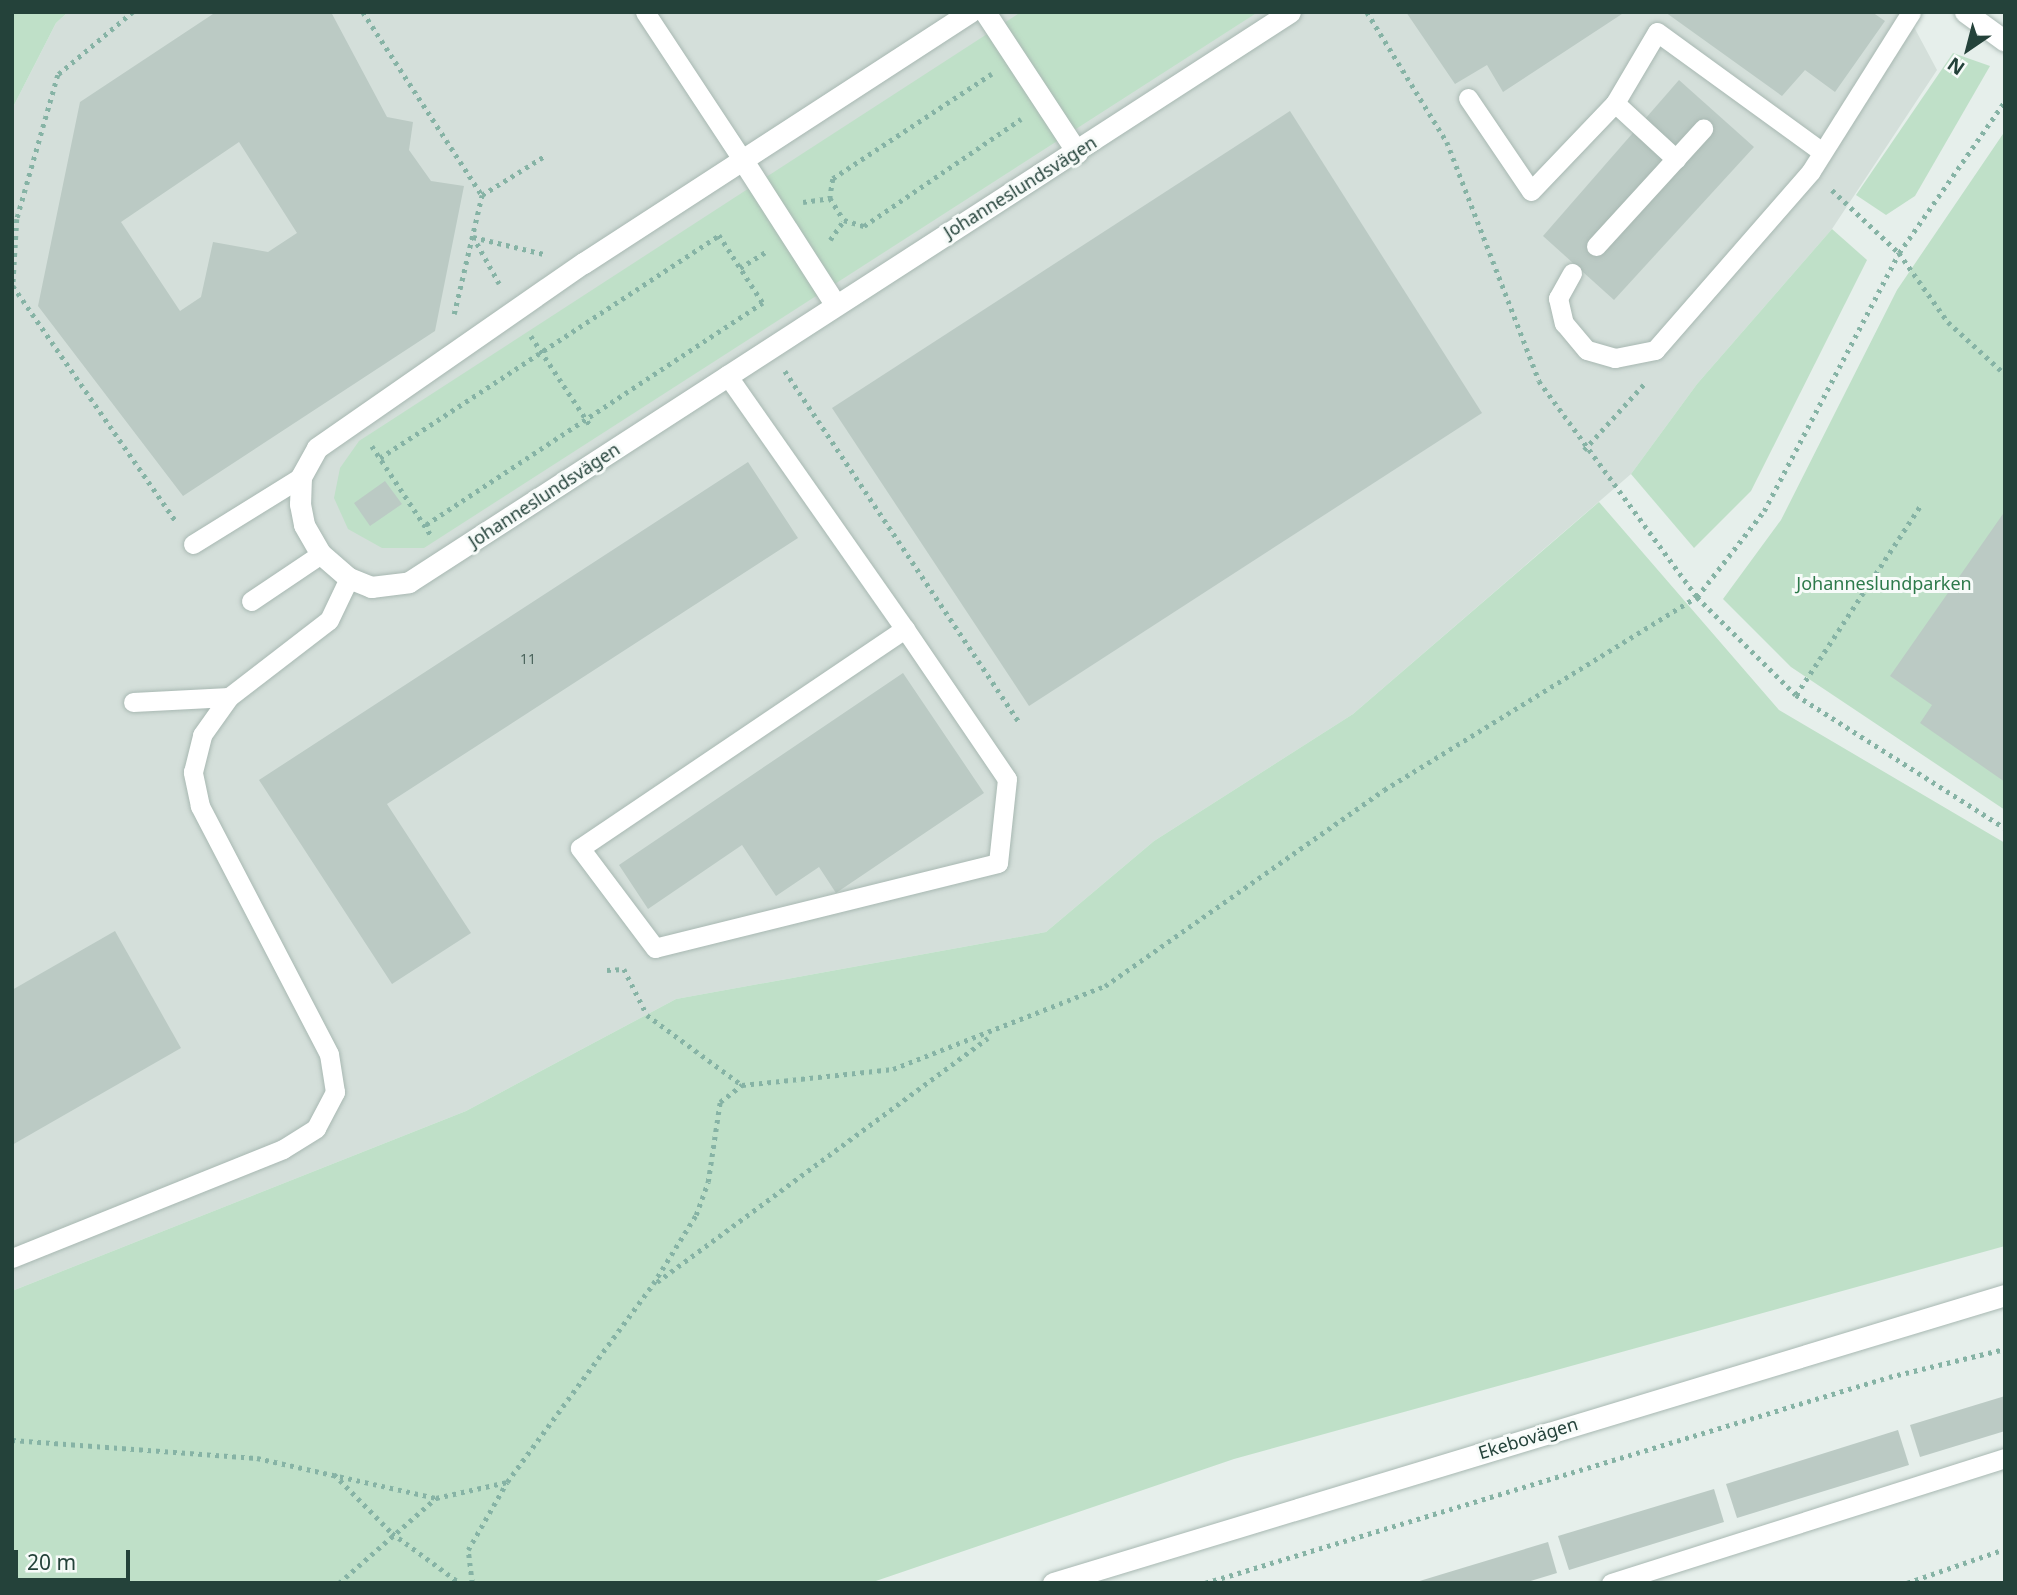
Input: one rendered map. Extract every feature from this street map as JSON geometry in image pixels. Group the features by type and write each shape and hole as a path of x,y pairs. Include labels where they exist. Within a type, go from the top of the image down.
{"street":[{"path":"301,477 317,448 742,159 970,12"},
{"path":"985,12 1077,152"},
{"name":"Johanneslundsvägen","path":"301,477 304,525 321,554 349,578 371,587 409,582 1290,12"},
{"path":"1965,12 2005,41"},
{"path":"742,159 835,304"},
{"name":"Ekebovägen","path":"1053,1583 1093,1576 2005,1295"}],"lane":[{"path":"645,12 742,159"},
{"path":"1572,274 1558,298 1564,323 1587,350 1615,358 1655,350 1811,171 1911,12"},
{"path":"1468,98 1531,191 1615,103 1657,32 1822,152"},
{"path":"1615,103 1676,159"},
{"path":"1596,246 1703,129"},
{"path":"727,375 905,629 1007,779 998,863 655,948 580,848 905,629"},
{"path":"193,544 301,477"},
{"path":"251,601 321,554"},
{"path":"12,1258 283,1149 316,1128 335,1092 329,1054 200,806 193,772 202,735 229,697 329,620 349,578"},
{"path":"133,702 229,697"},
{"path":"1611,1583 2005,1458"}],"path":[{"path":"133,12 58,75 17,219 13,286 193,544"},
{"path":"363,12 482,195"},
{"path":"1367,12 1447,142 1539,381 1584,450 1697,597 1796,695 2005,828"},
{"path":"1015,58 833,179 830,198 844,220 864,226 1044,103"},
{"path":"472,1583 468,1550 508,1482 653,1284 696,1215 708,1182 720,1102 742,1085 893,1069 994,1034 1105,986 1384,790 1697,597 1764,511 1899,253 2005,100"},
{"path":"442,362 482,195 543,157"},
{"path":"1811,171 1899,253 1948,322 2005,374"},
{"path":"380,458 719,235 763,303 425,526"},
{"path":"769,347 1020,723"},
{"path":"1584,450 1661,365 1655,350"},
{"path":"356,422 447,559"},
{"path":"1796,695 1920,506"},
{"path":"607,970 624,969 650,1018 742,1085"},
{"path":"653,1284 994,1034"},
{"path":"1205,1583 1889,1377 2005,1349"},
{"path":"12,1440 257,1458 436,1498"},
{"path":"334,1474 391,1533 460,1583"},
{"path":"339,1583 391,1533 436,1498 508,1482"},
{"path":"1907,1583 2005,1549"}],"shaded area":[{"path":"68,12 1906,12 1937,70 1832,229 1697,384 1631,474 1353,714 1154,841 1046,932 676,999 466,1111 12,1291 12,109 56,23"}],"green space":[{"path":"12,12 68,12 56,23 12,109"},
{"path":"1021,12 1258,12 424,548 382,548 348,529 334,498 340,468 359,441"},
{"path":"1953,53 1990,66 1915,196 1886,215 1856,195"},
{"name":"Johanneslundparken","path":"2005,131 2005,810 1791,667 1723,599 1781,520 1897,290"},
{"path":"1832,229 1867,260 1751,491 1694,548 1631,474 1697,384"},
{"path":"1599,502 1779,710 2005,843 2005,1246 1234,1459 870,1583 12,1583 12,1291 466,1111 676,999 1046,932 1154,841 1353,714"}],"building":[{"path":"216,12 331,12 387,117 413,122 409,150 431,181 464,186 435,331 183,496 38,306 80,102","holes":["239,142 297,233 268,252 213,242 201,297 180,311 121,222"]},
{"path":"1406,12 1625,12 1503,92 1487,65 1455,84"},
{"path":"1665,12 1872,12 1885,21 1835,92 1805,70 1782,96"},
{"path":"1679,80 1754,147 1614,300 1543,236"},
{"path":"1290,111 1482,413 1029,706 832,408"},
{"path":"748,462 798,538 387,804 471,933 392,984 259,780"},
{"path":"385,481 402,504 370,526 354,503"},
{"path":"2005,511 2005,782 1920,723 1932,705 1890,676"},
{"path":"903,673 984,793 836,893 819,867 776,896 742,845 648,909 619,865"},
{"path":"115,931 181,1048 12,1145 12,990"},
{"path":"2005,1396 2005,1431 1920,1457 1910,1425"},
{"path":"1898,1430 1909,1465 1737,1518 1726,1484"},
{"path":"1714,1489 1724,1522 1569,1570 1558,1536"},
{"path":"1548,1542 1557,1573 1524,1583 1413,1583"}]}
